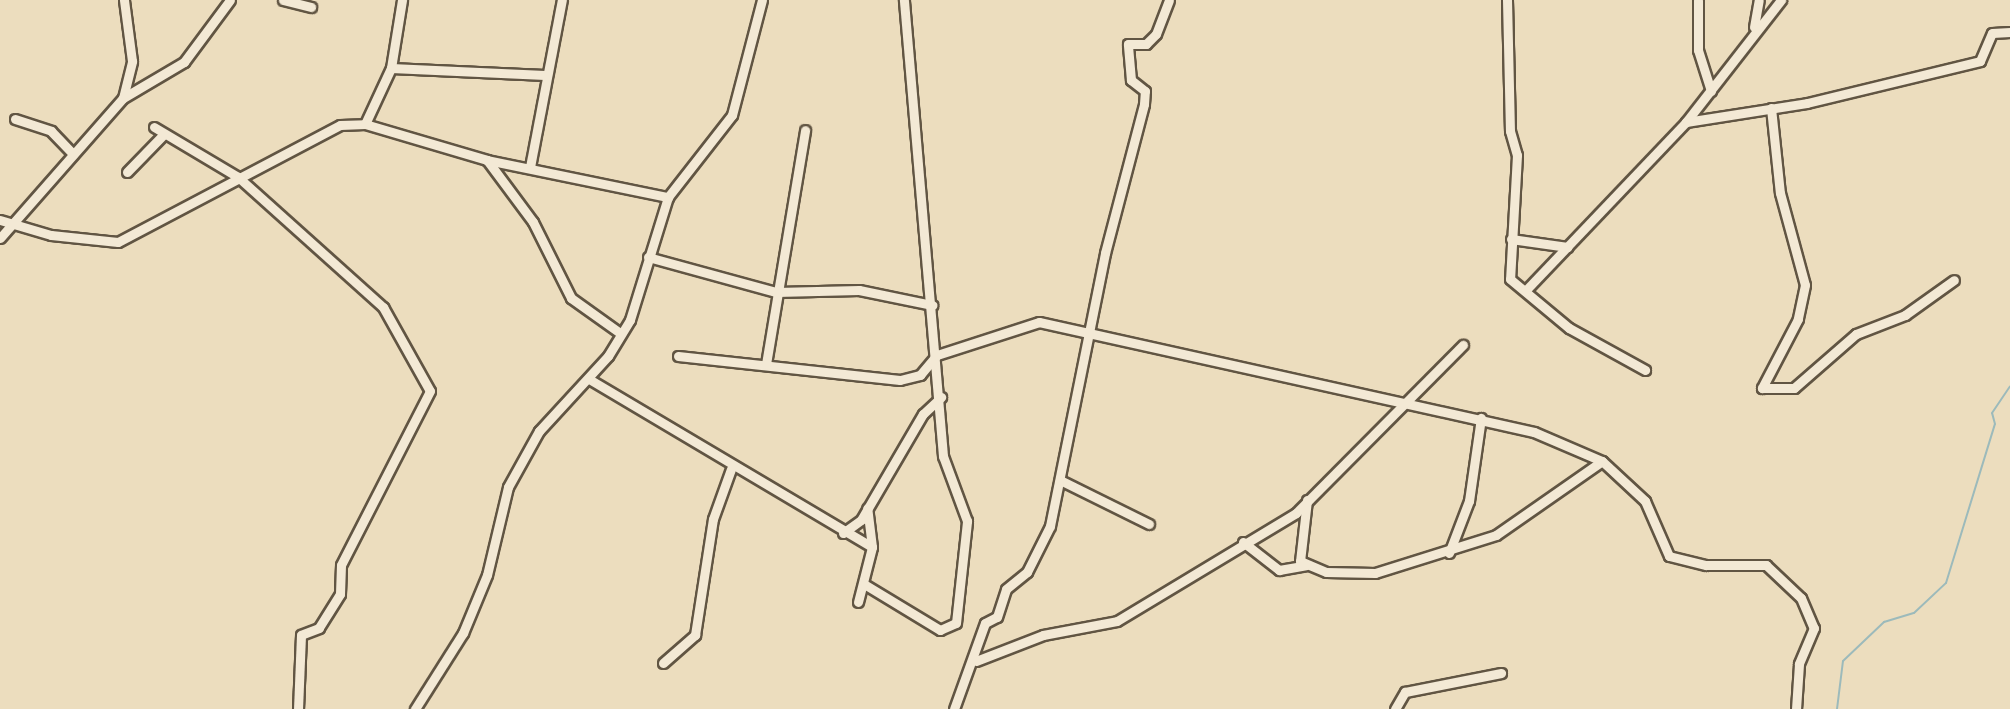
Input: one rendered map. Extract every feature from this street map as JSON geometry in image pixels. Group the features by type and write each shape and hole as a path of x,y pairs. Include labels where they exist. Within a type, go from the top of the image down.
{"street":[{"path":"123,98 132,61 124,0"},
{"path":"0,238 123,98 184,62 230,0"},
{"path":"283,0 311,7"},
{"path":"365,124 391,68 402,0"},
{"path":"530,167 545,75 562,0"},
{"path":"415,709 469,619 508,487 539,431 589,379 620,333 668,197 732,115 762,0"},
{"path":"864,584 940,630 956,623 967,521 944,466 941,397 904,0"},
{"path":"954,709 976,661 985,623 997,617 1006,589 1043,547 1062,481 1093,330 1105,253 1144,104 1145,91 1131,80 1128,44 1146,44 1156,34 1169,0"},
{"path":"1507,0 1510,137 1517,155 1510,279 1569,328 1645,370"},
{"path":"1698,0 1698,50 1711,91"},
{"path":"1754,27 1759,0"},
{"path":"1526,290 1686,122 1754,27 1781,0"},
{"path":"1686,122 1771,108 1980,61 1992,33 2010,32"},
{"path":"391,68 545,75"},
{"path":"1771,108 1780,193 1805,285 1798,319 1762,388 1794,388 1856,334 1905,315 1954,280"},
{"path":"15,119 51,131 73,154"},
{"path":"0,220 11,225 118,242 340,125 365,124 487,160 668,197"},
{"path":"154,127 238,177 383,307 430,391 341,565 340,594 319,628 301,635 298,709"},
{"path":"766,364 805,130"},
{"path":"127,172 164,134"},
{"path":"487,160 533,222 571,298 620,333"},
{"path":"1511,239 1567,247"},
{"path":"648,257 776,292 859,290 932,305"},
{"path":"678,356 900,380 920,375 937,355 1039,322 1093,330 1481,418 1602,461 1652,508 1669,556 1691,564 1766,565 1801,598 1814,628 1799,664 1796,709"},
{"path":"976,661 1043,635 1117,621 1243,542 1307,500 1463,345"},
{"path":"589,379 731,469 872,547"},
{"path":"843,533 861,520 867,505 941,397"},
{"path":"1449,553 1469,501 1481,418"},
{"path":"1243,542 1279,570 1306,565 1375,573 1449,553 1554,500 1602,461"},
{"path":"663,663 695,635 713,519 731,469"},
{"path":"1062,481 1149,524"},
{"path":"1306,565 1296,552 1308,521 1307,500"},
{"path":"858,602 872,547 867,505"},
{"path":"1395,709 1405,692 1501,673"}],"waterway":[{"path":"1837,709 1843,661 1884,622 1914,613 1946,583 1995,424 1992,413 2010,386"}]}
